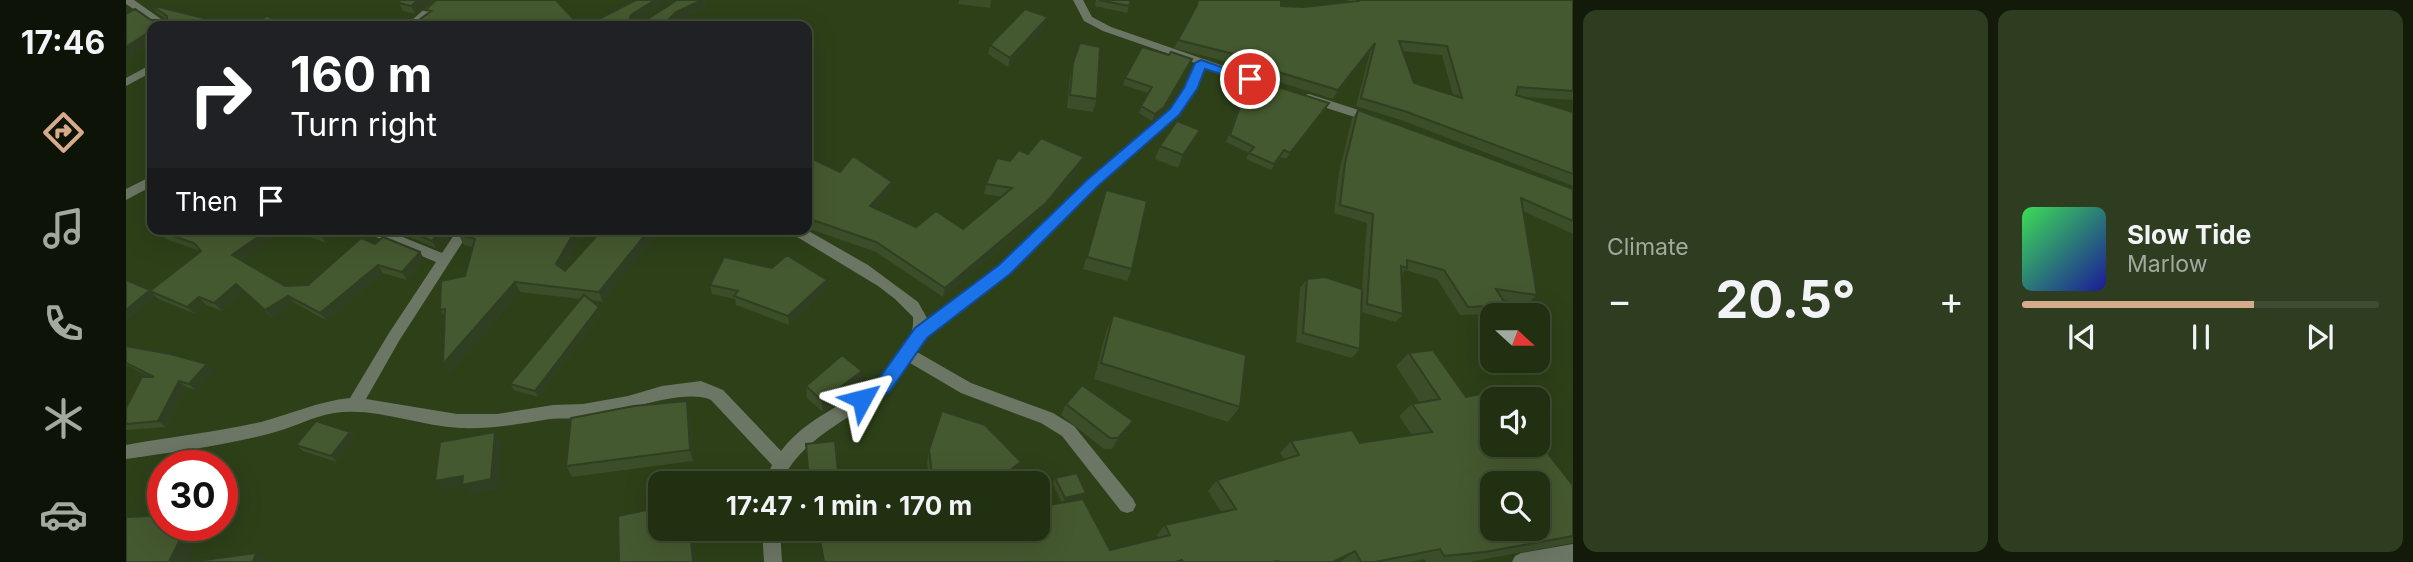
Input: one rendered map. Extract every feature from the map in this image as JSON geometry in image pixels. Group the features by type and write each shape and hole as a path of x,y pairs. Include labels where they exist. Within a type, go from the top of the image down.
{"street":[{"path":"127,0 158,21"},
{"path":"416,21 441,0"},
{"path":"1078,0 1085,15 1092,22 1266,84"},
{"path":"777,471 780,462 798,441 884,385 921,333 1005,269 1093,183 1174,112 1190,89 1201,63"},
{"path":"126,83 147,70"},
{"path":"1292,93 1383,122"},
{"path":"126,195 147,183"},
{"path":"384,235 443,259"},
{"path":"355,404 460,235"},
{"path":"804,235 905,299 920,315 921,333"},
{"path":"908,354 966,388 1047,418 1068,431 1127,505"},
{"path":"126,452 239,434 285,424 330,407 355,404 457,421 497,421 594,409 662,393 701,388 717,395 780,462"},
{"path":"772,541 773,562"},
{"path":"1521,562 1573,553"}],"building":[{"path":"400,0 418,0 411,6 399,3"},
{"path":"436,0 556,0 575,21 418,21 431,11 425,10"},
{"path":"636,0 655,0 631,15 630,19 646,20 677,0 702,0 676,12 667,21 595,21"},
{"path":"1099,0 1131,0 1129,6"},
{"path":"1198,0 1281,0 1281,6 1303,7 1357,0 1573,0 1573,91 1518,87 1516,95 1573,112 1573,174 1407,112 1361,98 1375,43 1338,90 1248,63 1250,58 1178,40","holes":["1399,41 1447,46 1462,98 1414,83"]},
{"path":"151,5 216,21 147,21 147,33 126,47 126,14 135,9 151,20 167,20 167,16"},
{"path":"1025,9 1048,17 1010,58 990,45"},
{"path":"267,16 280,21 259,21"},
{"path":"1080,43 1100,47 1097,99 1070,95 1073,63"},
{"path":"1142,47 1192,59 1164,107 1155,114 1141,106 1152,87 1125,78"},
{"path":"1243,76 1329,103 1290,153 1284,150 1274,164 1249,153 1254,147 1230,135 1244,95 1237,93"},
{"path":"1358,110 1573,189 1573,221 1521,198 1537,295 1496,289 1505,303 1480,303 1480,306 1468,307 1444,270 1407,260 1407,268 1401,266 1403,314 1367,304 1373,214 1340,205 1345,163"},
{"path":"1177,121 1200,130 1183,155 1160,146"},
{"path":"1041,138 1084,157 1046,203 945,288 876,242 812,220 813,159 840,172 853,156 892,182 870,206 916,227 936,211 963,229 1012,188 986,184 997,158 1010,161 1019,150 1028,154"},
{"path":"1106,190 1147,201 1132,269 1087,257"},
{"path":"170,235 260,235 232,255 285,286 308,285 361,238 375,244 383,237 420,252 402,272 378,265 320,313 288,296 265,310 236,284 214,303 199,297 187,307 150,291 201,251 194,243"},
{"path":"418,235 438,235 432,241"},
{"path":"461,235 573,235 556,264 565,271 598,235 645,235 599,292 515,282 443,364 445,309 440,310 441,281 465,276 475,239"},
{"path":"787,255 827,280 788,316 734,296 738,291 710,285 724,257 772,268"},
{"path":"1325,277 1362,289 1360,349 1303,333 1307,279"},
{"path":"126,280 150,290 126,310"},
{"path":"584,295 599,307 535,391 510,384"},
{"path":"1113,315 1246,355 1240,407 1101,363"},
{"path":"126,346 207,364 189,384 179,381 158,421 126,424 126,408 142,377 154,377 126,363"},
{"path":"1433,350 1466,397 1480,394 1480,457 1550,456 1573,483 1573,536 1550,540 1550,471 1480,471 1480,541 1546,541 1444,556 1440,549 1375,562 1361,562 1355,551 1333,562 824,562 820,541 1050,541 1050,505 1083,499 1110,550 1170,535 1165,525 1236,509 1217,480 1299,455 1291,441 1352,430 1360,443 1432,432 1412,404 1440,399 1409,353"},
{"path":"842,355 862,371 822,401 806,386"},
{"path":"1082,385 1133,421 1118,438 1110,438 1066,404"},
{"path":"687,401 690,450 566,466 571,418 634,406"},
{"path":"942,411 985,425 1021,462 1009,471 932,471 929,450"},
{"path":"316,421 350,432 331,456 296,445"},
{"path":"495,432 491,479 462,485 463,476 435,481 440,442"},
{"path":"835,441 838,471 808,471 806,444"},
{"path":"1077,473 1086,493 1065,498 1055,478"},
{"path":"648,510 648,541 691,541 693,562 619,562 618,516"},
{"path":"147,516 147,541 179,541 169,562 126,562 126,517"},
{"path":"256,553 253,562 189,562"}],"route":[{"path":"862,399 884,385 921,333 1005,269 1093,183 1174,112 1184,100 1201,63 1250,79"}]}
